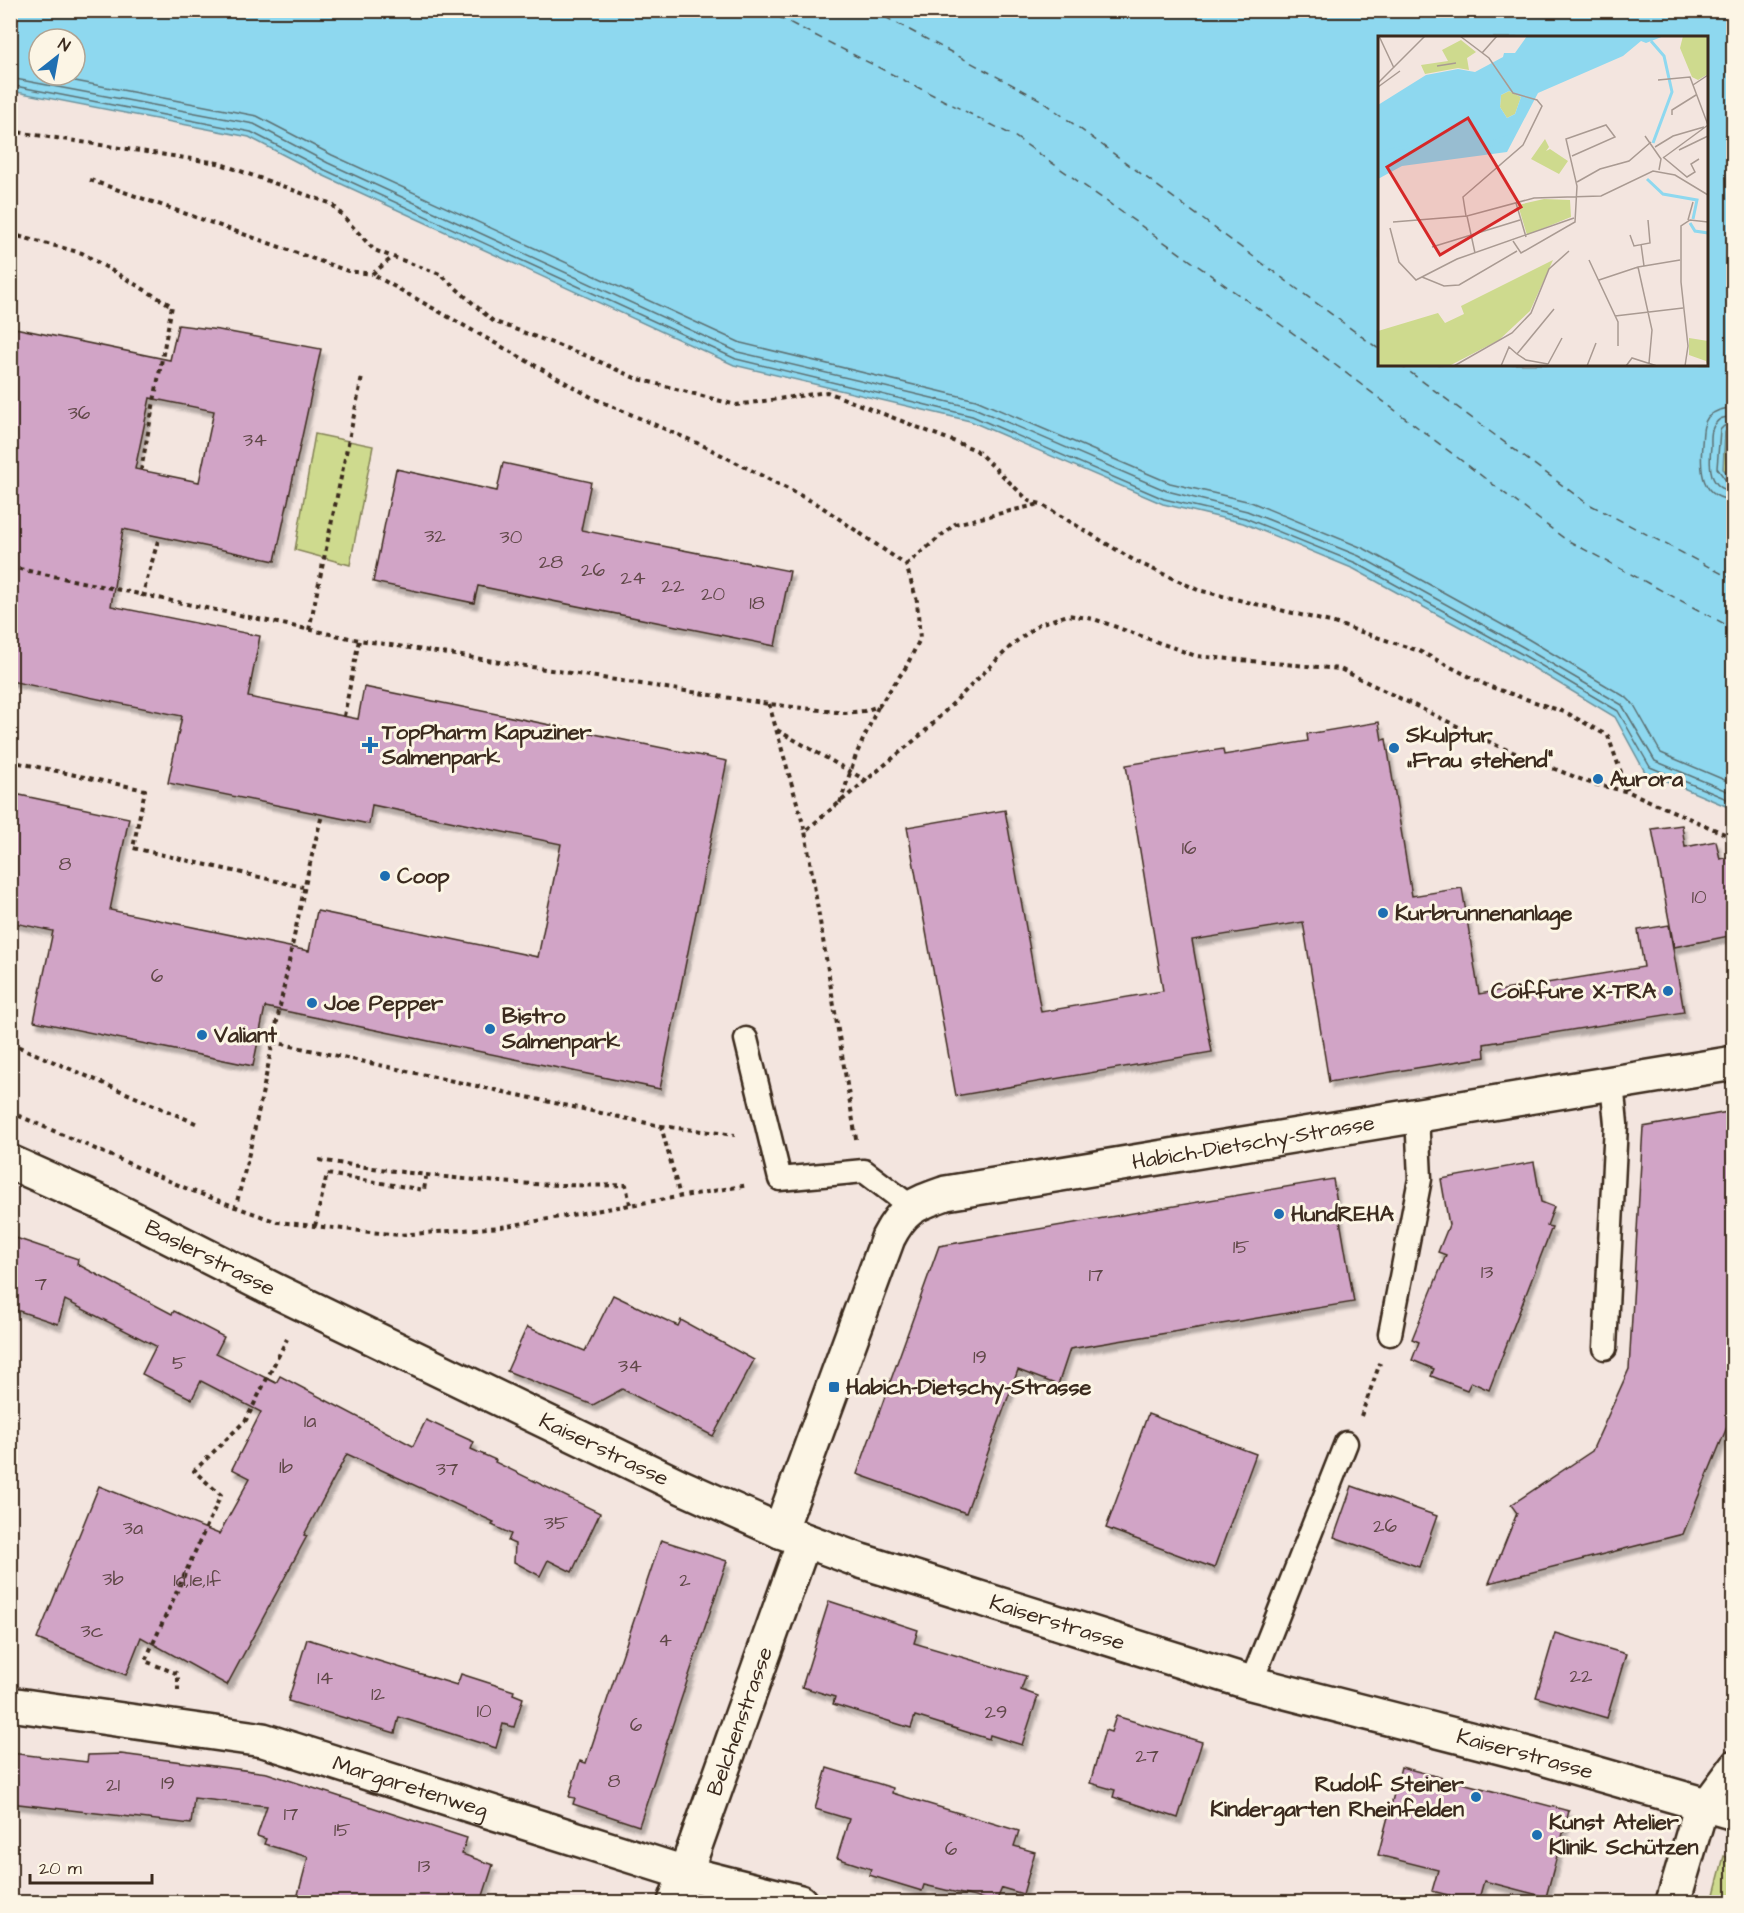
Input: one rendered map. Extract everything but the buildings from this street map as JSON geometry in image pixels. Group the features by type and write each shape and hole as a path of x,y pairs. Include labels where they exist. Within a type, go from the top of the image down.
{"street":[{"name":"Habich-Dietschy-Strasse","path":"910,1206 946,1192 1734,1063"},
{"name":"Baslerstrasse","path":"10,1162 106,1205 409,1354"},
{"path":"792,1536 888,1238 897,1219 910,1206"},
{"name":"Kaiserstrasse","path":"409,1354 792,1536 861,1562 1251,1683 1532,1755 1734,1812"},
{"name":"Belchenstrasse","path":"680,1888 792,1536"},
{"name":"Margaretenweg","path":"10,1704 263,1740 680,1888 800,1902"},
{"path":"1673,1902 1702,1804"}],"lane":[{"path":"746,1040 780,1179 864,1171 910,1206"},
{"path":"1605,1348 1616,1124 1612,1083"},
{"path":"1390,1334 1420,1179 1417,1114"},
{"path":"1251,1683 1346,1443"},
{"path":"1702,1804 1734,1761"}],"path":[{"path":"10,131 218,163 332,204 374,250 440,274 493,321 587,356 635,378 736,405 827,392 976,450 1029,501 1041,504 1135,561 1198,590 1334,623 1419,651 1488,686 1567,713 1608,736 1629,792"},
{"path":"90,180 348,271 372,274 593,398 704,446 819,505 906,566 917,601 920,639 906,667 879,706 840,803"},
{"path":"10,234 82,253 172,306 162,370 141,470"},
{"path":"372,274 393,257"},
{"path":"309,630 362,377"},
{"path":"906,566 955,524 1041,504"},
{"path":"142,597 159,537"},
{"path":"10,567 142,597 359,640 769,704 845,713 864,711 879,706"},
{"path":"805,831 922,734 1013,644 1039,624 1068,615 1094,619 1196,656 1340,669 1500,747 1590,783 1629,792 1734,838"},
{"path":"344,716 359,640"},
{"path":"769,704 805,831 857,1147"},
{"path":"776,730 867,781"},
{"path":"10,761 145,790 133,848 303,887"},
{"path":"235,1209 258,1125 303,887 322,815"},
{"path":"273,1042 661,1126 769,1139"},
{"path":"10,1043 200,1125"},
{"path":"10,1112 235,1209 277,1222 399,1235 501,1227 780,1179"},
{"path":"661,1126 680,1196"},
{"path":"318,1160 426,1177 560,1187 627,1185 630,1204"},
{"path":"315,1226 327,1174 424,1190 426,1177"},
{"path":"177,1728 178,1674 145,1660 221,1495 194,1471 246,1420 305,1304"},
{"path":"1346,1443 1356,1430 1390,1334"}],"green space":[{"path":"1733,430 1733,480 1723,469 1725,431"},
{"path":"315,434 373,446 350,565 295,550"},
{"path":"1724,1856 1733,1859 1733,1902 1712,1902"}],"water":[{"path":"11,10 1733,11 1734,430 1725,432 1723,469 1734,480 1733,809 1645,772 1615,717 1517,658 1354,569 1243,523 1163,504 970,421 734,365 322,175 249,137 11,91"}],"ferry route":[{"path":"765,10 1014,136 1297,336 1565,539 1734,629"},
{"path":"872,10 1041,100 1378,349"},
{"path":"1402,366 1585,502 1734,580"}],"place":[{"name":"TopPharm Kapuziner Salmenpark","path":"370,745"},
{"name":"Skulptur „Frau stehend“","path":"1394,748"},
{"name":"Aurora","path":"1598,779"},
{"name":"Coop","path":"385,876"},
{"name":"Kurbrunnenanlage","path":"1383,913"},
{"name":"Coiffure X-TRA","path":"1668,991"},
{"name":"Joe Pepper","path":"312,1003"},
{"name":"Bistro Salmenpark","path":"490,1029"},
{"name":"Valiant","path":"202,1035"},
{"name":"HundREHA","path":"1279,1214"},
{"name":"Habich-Dietschy-Strasse","path":"834,1387"},
{"name":"Rudolf Steiner Kindergarten Rheinfelden","path":"1476,1797"},
{"name":"Kunst Atelier Klinik Schützen","path":"1537,1835"}]}
